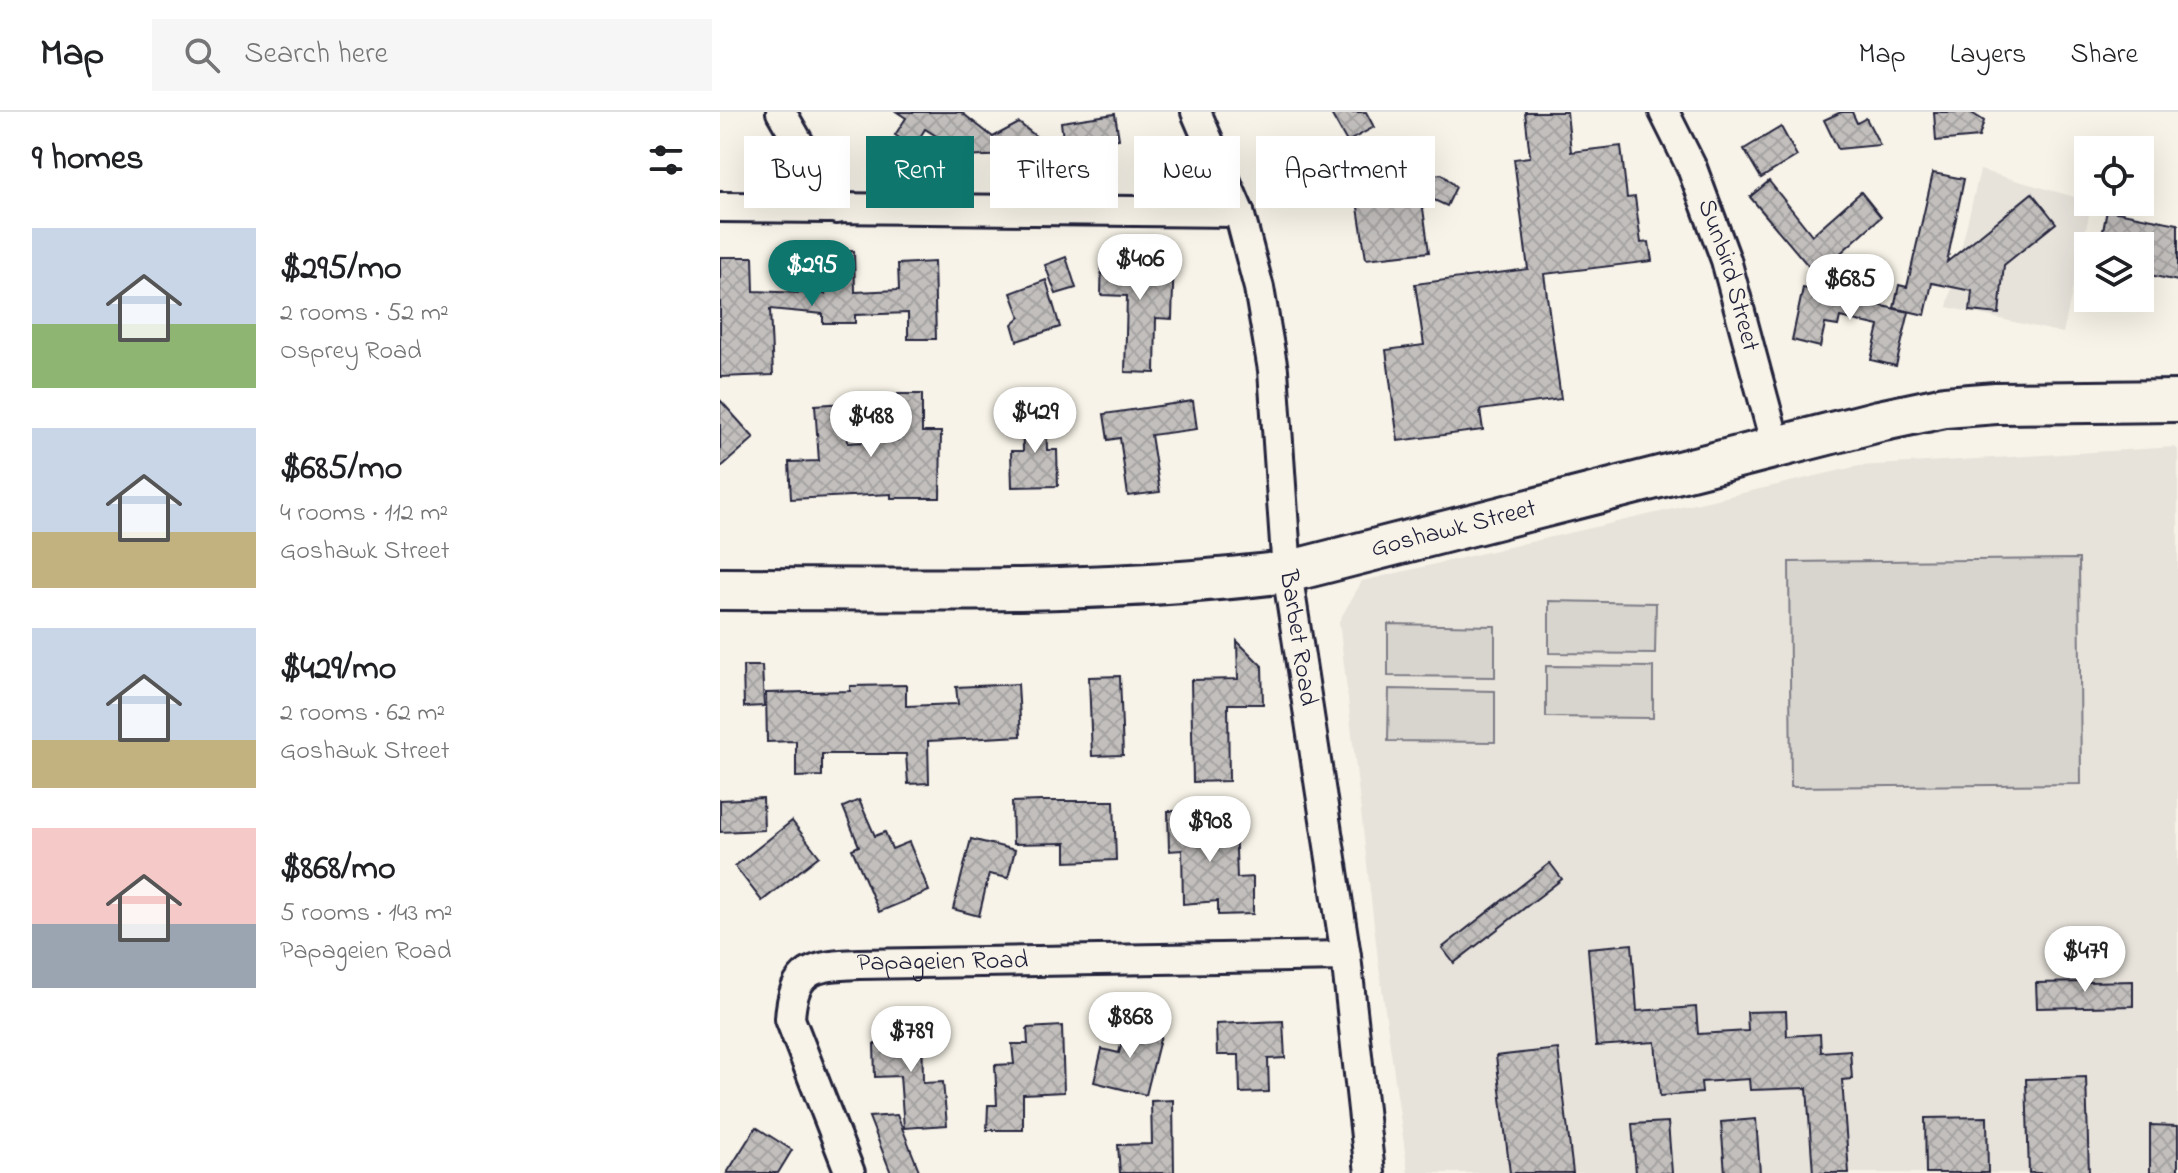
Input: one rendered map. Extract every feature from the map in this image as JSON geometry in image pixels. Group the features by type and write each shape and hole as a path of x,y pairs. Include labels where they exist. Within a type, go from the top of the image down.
{"street":[{"path":"781,112 837,209"},
{"name":"Barbet Road","path":"1196,112 1239,212 1259,288 1273,370 1287,572 1346,956 1370,1173"},
{"name":"Sunbird Street","path":"1664,112 1692,168 1726,260 1776,446"},
{"path":"720,207 1239,212"},
{"name":"Goshawk Street","path":"720,589 1032,588 1216,581 1287,572 1776,446 1945,407 1996,403 2178,401"},
{"name":"Papageien Road","path":"850,1173 790,1019 791,994 798,980 817,969 859,964 1346,956"}],"shaded area":[{"path":"1980,170 2074,197 2074,216 2089,216 2085,232 2074,232 2074,283 2063,333 1947,307"},
{"path":"2175,447 2178,450 2178,1173 1408,1173 1378,960 1339,621 1362,581 1859,466"},
{"path":"2079,559 2081,784 1791,787 1789,562"},
{"path":"1549,601 1656,603 1655,654 1549,653"},
{"path":"1388,624 1495,626 1495,677 1388,676"},
{"path":"1546,666 1653,667 1653,718 1546,717"},
{"path":"1389,689 1495,691 1495,742 1388,741"}],"building":[{"path":"897,112 961,112 992,136 990,156 974,156 974,136 936,136 925,129 921,136 897,136 906,118"},
{"path":"1330,112 1366,112 1374,127 1358,136 1344,136"},
{"path":"1525,112 1567,112 1571,152 1621,146 1627,198 1635,197 1641,243 1649,242 1652,261 1544,274 1561,399 1480,410 1483,430 1398,441 1386,350 1424,345 1415,284 1528,269 1514,159 1530,157"},
{"path":"1841,112 1852,112 1857,123 1866,118 1880,145 1838,149 1824,120"},
{"path":"1934,112 1970,112 1984,121 1979,137 1936,141"},
{"path":"1115,114 1119,139 1118,136 1063,136 1061,122"},
{"path":"1019,123 1036,136 995,136"},
{"path":"1781,127 1797,156 1761,178 1744,149"},
{"path":"1933,173 1964,179 1947,262 2032,193 2056,223 2004,265 1999,314 1970,311 1972,291 1932,283 1925,315 1894,308 1899,285 1907,287"},
{"path":"1442,174 1456,187 1447,206 1435,200 1435,175"},
{"path":"1769,181 1812,235 1861,192 1881,217 1816,275 1750,197"},
{"path":"1358,208 1423,208 1429,252 1366,259"},
{"path":"2106,216 2137,216 2178,224 2178,281 2154,276 2154,232 2103,232"},
{"path":"854,251 855,292 899,290 898,264 934,262 936,339 908,339 908,313 855,315 855,323 823,323 823,314 770,309 773,375 720,377 720,257 753,257 754,291 825,294 825,252"},
{"path":"1102,254 1174,257 1172,319 1156,318 1155,373 1125,372 1127,296 1101,295"},
{"path":"1066,257 1076,288 1056,294 1045,265"},
{"path":"1046,280 1060,327 1017,341 1012,324 1020,317 1011,293"},
{"path":"1803,288 1909,312 1896,366 1871,360 1879,326 1840,317 1838,326 1825,324 1820,347 1792,340"},
{"path":"898,394 922,394 922,432 941,432 940,498 891,498 891,494 791,499 789,462 819,461 815,405 846,403 848,443 898,440"},
{"path":"720,400 754,438 720,468"},
{"path":"1193,401 1197,429 1151,435 1160,492 1128,496 1120,438 1108,440 1104,414"},
{"path":"1046,410 1047,450 1057,450 1058,486 1012,487 1011,451 1023,451 1022,411"},
{"path":"1237,641 1262,666 1263,704 1228,704 1229,781 1193,782 1191,680 1238,679"},
{"path":"743,666 762,666 764,706 744,707"},
{"path":"1120,676 1123,755 1092,756 1089,677"},
{"path":"1018,684 1021,736 928,741 929,783 908,784 906,754 822,754 822,776 796,777 796,741 767,742 766,693 850,691 850,686 906,685 906,706 958,704 956,687"},
{"path":"763,798 764,830 720,832 720,800"},
{"path":"859,800 875,836 885,832 892,849 909,842 929,891 879,912 852,849 859,846 843,807"},
{"path":"1114,801 1116,860 1066,862 1066,843 1013,844 1012,802"},
{"path":"1168,811 1191,811 1192,824 1235,822 1237,878 1253,877 1253,914 1218,915 1218,901 1183,904 1182,850 1169,851"},
{"path":"792,821 819,856 762,901 735,866"},
{"path":"971,839 1015,850 1008,878 989,874 979,916 953,909"},
{"path":"1550,863 1562,879 1454,963 1442,948"},
{"path":"1632,944 1637,1011 1696,1007 1698,1034 1748,1031 1747,1012 1786,1011 1787,1036 1820,1034 1821,1052 1850,1050 1852,1079 1842,1080 1849,1173 1813,1173 1807,1088 1750,1090 1749,1079 1701,1082 1702,1093 1660,1096 1655,1042 1596,1046 1588,948"},
{"path":"2133,981 2133,1006 2037,1008 2036,983"},
{"path":"922,1017 923,1083 943,1082 947,1125 904,1128 900,1076 875,1077 874,1044 891,1044 891,1018"},
{"path":"1283,1021 1285,1058 1268,1059 1269,1092 1240,1093 1239,1055 1217,1055 1216,1024"},
{"path":"1127,1022 1162,1031 1146,1095 1094,1082 1102,1049 1119,1053"},
{"path":"1062,1026 1064,1092 1023,1094 1023,1130 987,1130 988,1105 997,1105 995,1065 1014,1064 1012,1044 1028,1044 1027,1028"},
{"path":"1558,1049 1573,1173 1510,1173 1496,1056"},
{"path":"2086,1077 2089,1173 2029,1173 2026,1079"},
{"path":"1173,1100 1174,1173 1120,1173 1118,1145 1152,1144 1151,1101"},
{"path":"897,1115 920,1173 891,1173 869,1117"},
{"path":"1987,1117 1988,1173 1926,1173 1925,1118"},
{"path":"1756,1119 1760,1173 1725,1173 1721,1122"},
{"path":"1668,1122 1672,1173 1636,1173 1632,1124"},
{"path":"2150,1125 2178,1126 2178,1173 2150,1173"},
{"path":"756,1127 792,1150 778,1173 727,1173"}]}
